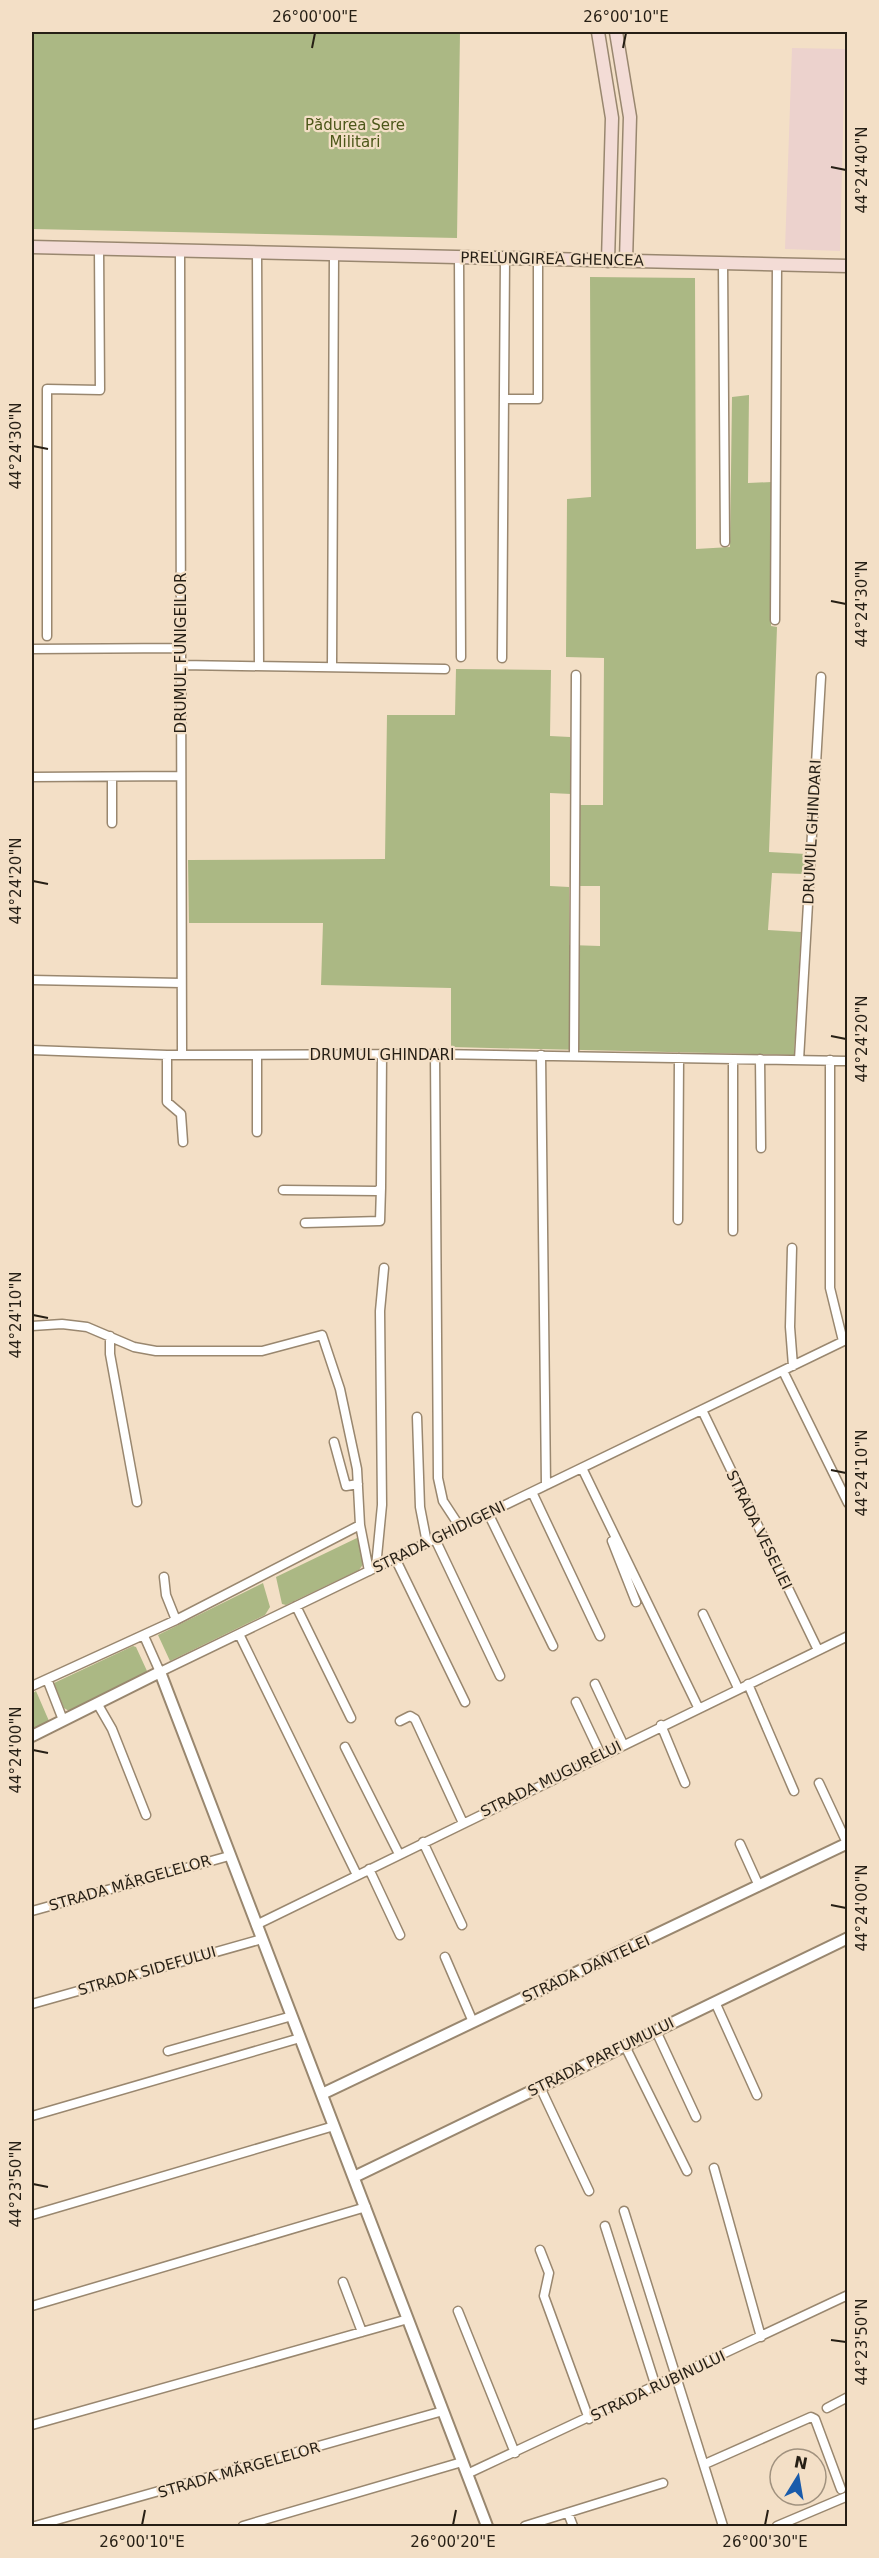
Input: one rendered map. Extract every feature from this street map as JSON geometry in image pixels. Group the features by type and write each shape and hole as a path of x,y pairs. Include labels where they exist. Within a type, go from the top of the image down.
{"main road":[{"path":"598,32 612,118 608,261"},
{"path":"616,32 630,117 626,261"},
{"name":"PRELUNGIREA GHENCEA","path":"32,246 848,266"}],"street":[{"path":"47,636 47,389 100,390 99,248"},
{"name":"DRUMUL FUNIGEILOR","path":"180,250 182,1055"},
{"path":"257,252 259,666"},
{"path":"332,667 334,254"},
{"path":"459,257 461,657"},
{"path":"502,658 505,258"},
{"path":"504,399 538,399 538,259"},
{"path":"723,263 725,542"},
{"path":"775,620 777,264"},
{"path":"32,648 181,648"},
{"path":"181,665 445,669"},
{"path":"574,1056 576,675"},
{"name":"DRUMUL GHINDARI","path":"799,1060 820,677"},
{"path":"32,777 181,776"},
{"path":"112,777 112,823"},
{"path":"32,980 181,983"},
{"name":"DRUMUL GHINDARI","path":"32,1050 166,1055 435,1054 848,1061"},
{"path":"305,1223 380,1221 382,1054"},
{"path":"435,1054 438,1478 443,1501 459,1527"},
{"path":"166,1055 167,1102 181,1114 183,1142"},
{"path":"541,1055 546,1485"},
{"path":"257,1056 257,1132"},
{"path":"678,1220 679,1058"},
{"path":"732,1059 733,1231"},
{"path":"760,1059 761,1148"},
{"path":"830,1060 830,1288 845,1340"},
{"path":"284,1190 377,1191 381,1188"},
{"path":"792,1248 790,1337 793,1366"},
{"path":"373,1569 382,1505 380,1311 384,1268"},
{"path":"32,1326 75,1325 110,1336 134,1347 156,1351 243,1352 279,1348 322,1335 340,1389 358,1484 360,1526 373,1569"},
{"path":"110,1336 110,1354 137,1502"},
{"name":"STRADA GHIDIGENI","path":"32,1736 845,1340"},
{"path":"783,1371 848,1503"},
{"name":"STRADA VESELIEI","path":"702,1410 818,1650"},
{"path":"417,1417 420,1507 431,1541 500,1676"},
{"path":"334,1442 346,1486 358,1484"},
{"path":"579,1469 614,1545 636,1602"},
{"path":"579,1469 698,1707"},
{"path":"532,1492 600,1635"},
{"path":"488,1513 553,1646"},
{"path":"32,1686 144,1636 360,1526"},
{"path":"395,1558 465,1702"},
{"path":"164,1577 166,1595 176,1620"},
{"path":"296,1606 351,1718"},
{"path":"703,1614 738,1688"},
{"path":"239,1634 357,1875"},
{"path":"144,1636 160,1672"},
{"name":"STRADA MUGURELUI","path":"256,1925 661,1725 848,1636"},
{"name":"STRADA MĂRGELELOR","path":"160,1672 487,2526"},
{"path":"47,1679 63,1720"},
{"path":"595,1684 623,1744"},
{"path":"747,1684 795,1791"},
{"path":"576,1702 601,1755"},
{"path":"97,1703 112,1729 146,1815"},
{"path":"400,1721 410,1716 415,1719 463,1823"},
{"path":"661,1725 685,1783"},
{"path":"345,1747 399,1854"},
{"path":"819,1783 847,1843"},
{"path":"423,1842 462,1925"},
{"name":"STRADA DANTELEI","path":"322,2094 847,1843"},
{"path":"740,1844 759,1886"},
{"name":"STRADA MĂRGELELOR","path":"32,1911 230,1856"},
{"path":"369,1869 400,1935"},
{"name":"STRADA PARFUMULUI","path":"354,2177 848,1938"},
{"name":"STRADA SIDEFULUI","path":"32,2004 262,1939"},
{"path":"445,1957 473,2022"},
{"path":"715,2002 757,2095"},
{"path":"168,2051 292,2016"},
{"path":"656,2031 696,2117"},
{"path":"32,2116 300,2038"},
{"path":"625,2046 687,2171"},
{"path":"540,2087 589,2191"},
{"path":"32,2215 334,2126"},
{"path":"714,2168 761,2337"},
{"path":"32,2306 366,2208"},
{"path":"624,2211 723,2526"},
{"path":"605,2226 656,2387"},
{"path":"540,2250 549,2273 544,2289 548,2308 589,2419"},
{"path":"343,2282 362,2332"},
{"name":"STRADA RUBINULUI","path":"467,2474 589,2419 848,2295"},
{"path":"458,2311 515,2453"},
{"path":"32,2425 408,2319"},
{"path":"827,2408 848,2397"},
{"name":"STRADA MĂRGELELOR","path":"35,2526 443,2411"},
{"path":"705,2464 811,2417 815,2419 841,2489"},
{"path":"243,2526 462,2462"},
{"path":"525,2526 663,2483"},
{"path":"777,2526 848,2496"},
{"path":"568,2513 573,2526"}],"shaded area":[{"path":"792,48 845,49 840,251 785,249"}],"green space":[{"name":"Pădurea Sere Militari","path":"32,32 460,32 457,238 32,229"},
{"path":"590,277 695,278 696,549 730,547 732,397 749,395 748,483 772,482 771,626 777,627 769,852 806,854 805,874 772,873 768,930 801,932 794,1055 451,1047 451,988 321,985 323,923 189,923 188,860 385,859 387,715 455,715 456,669 551,670 550,736 570,737 571,794 550,793 550,886 569,887 569,945 600,946 600,886 578,886 579,805 603,805 604,658 566,657 567,499 591,497"},
{"path":"359,1537 364,1563 359,1570 286,1605 282,1604 276,1577"},
{"path":"263,1583 270,1607 265,1615 170,1661 158,1635"},
{"path":"133,1646 136,1647 147,1671 145,1675 69,1711 64,1708 54,1683"},
{"path":"36,1691 49,1721 32,1730 32,1694"}]}
